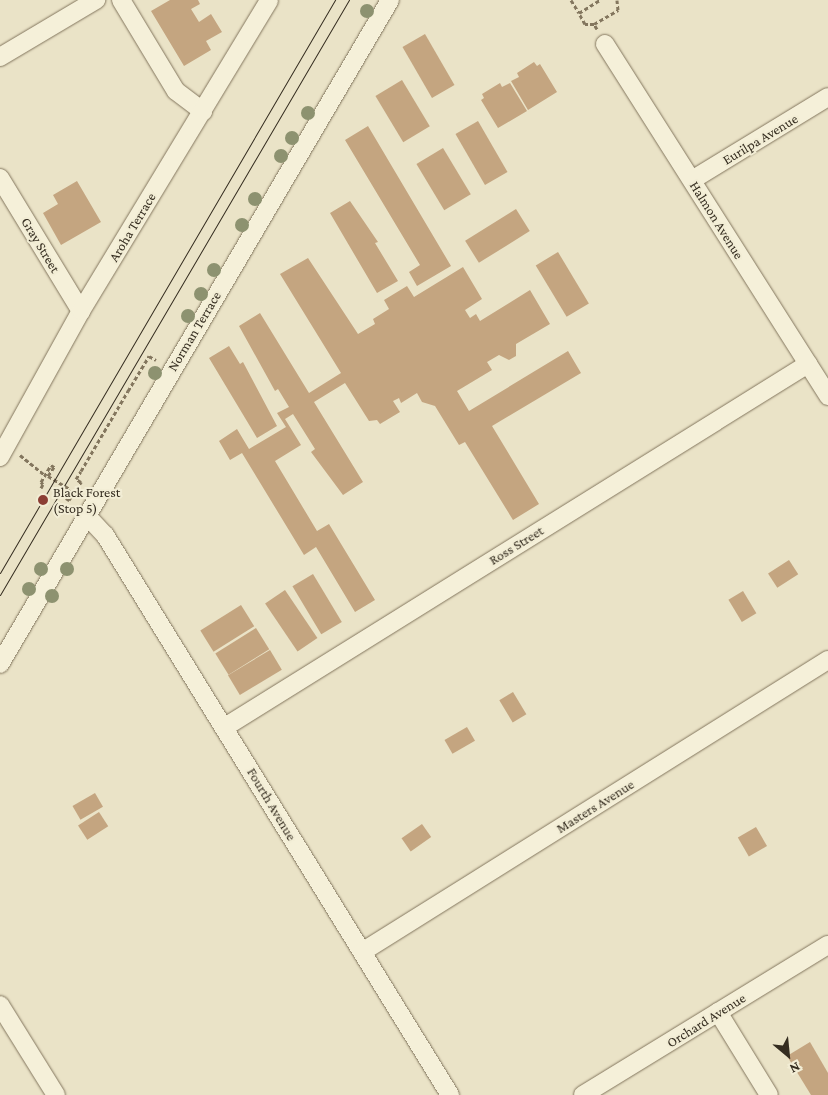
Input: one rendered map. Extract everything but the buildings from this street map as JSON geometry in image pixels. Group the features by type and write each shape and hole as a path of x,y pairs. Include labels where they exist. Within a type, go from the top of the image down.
{"street":[{"path":"0,57 96,0"},
{"path":"121,0 176,91 203,111"},
{"name":"Aroha Terrace","path":"3,451 81,311 270,0"},
{"name":"Norman Terrace","path":"0,664 88,517 169,372 390,0"},
{"name":"Halmon Avenue","path":"605,44 828,396"},
{"name":"Eurilpa Avenue","path":"692,180 828,98"},
{"name":"Gray Street","path":"0,178 81,311"},
{"name":"Ross Street","path":"225,727 808,364"},
{"name":"Fourth Avenue","path":"88,517 105,535 450,1095"},
{"name":"Masters Avenue","path":"362,952 828,660"},
{"name":"Orchard Avenue","path":"583,1095 828,945"},
{"path":"0,1005 56,1095"},
{"path":"718,1012 769,1095"}],"path":[{"path":"571,0 585,24 594,24 618,10 620,4 617,0"},
{"path":"579,13 600,0"},
{"path":"594,24 605,44"},
{"path":"41,488 45,475 51,465 54,467 48,476 70,488 66,498 69,500 81,482 76,479 149,356 156,360"},
{"path":"3,451 45,475"}],"tram line":[{"path":"0,573 335,0"},
{"path":"0,595 349,0"}],"place":[{"name":"Black Forest (Stop 5)","path":"43,500"}]}
